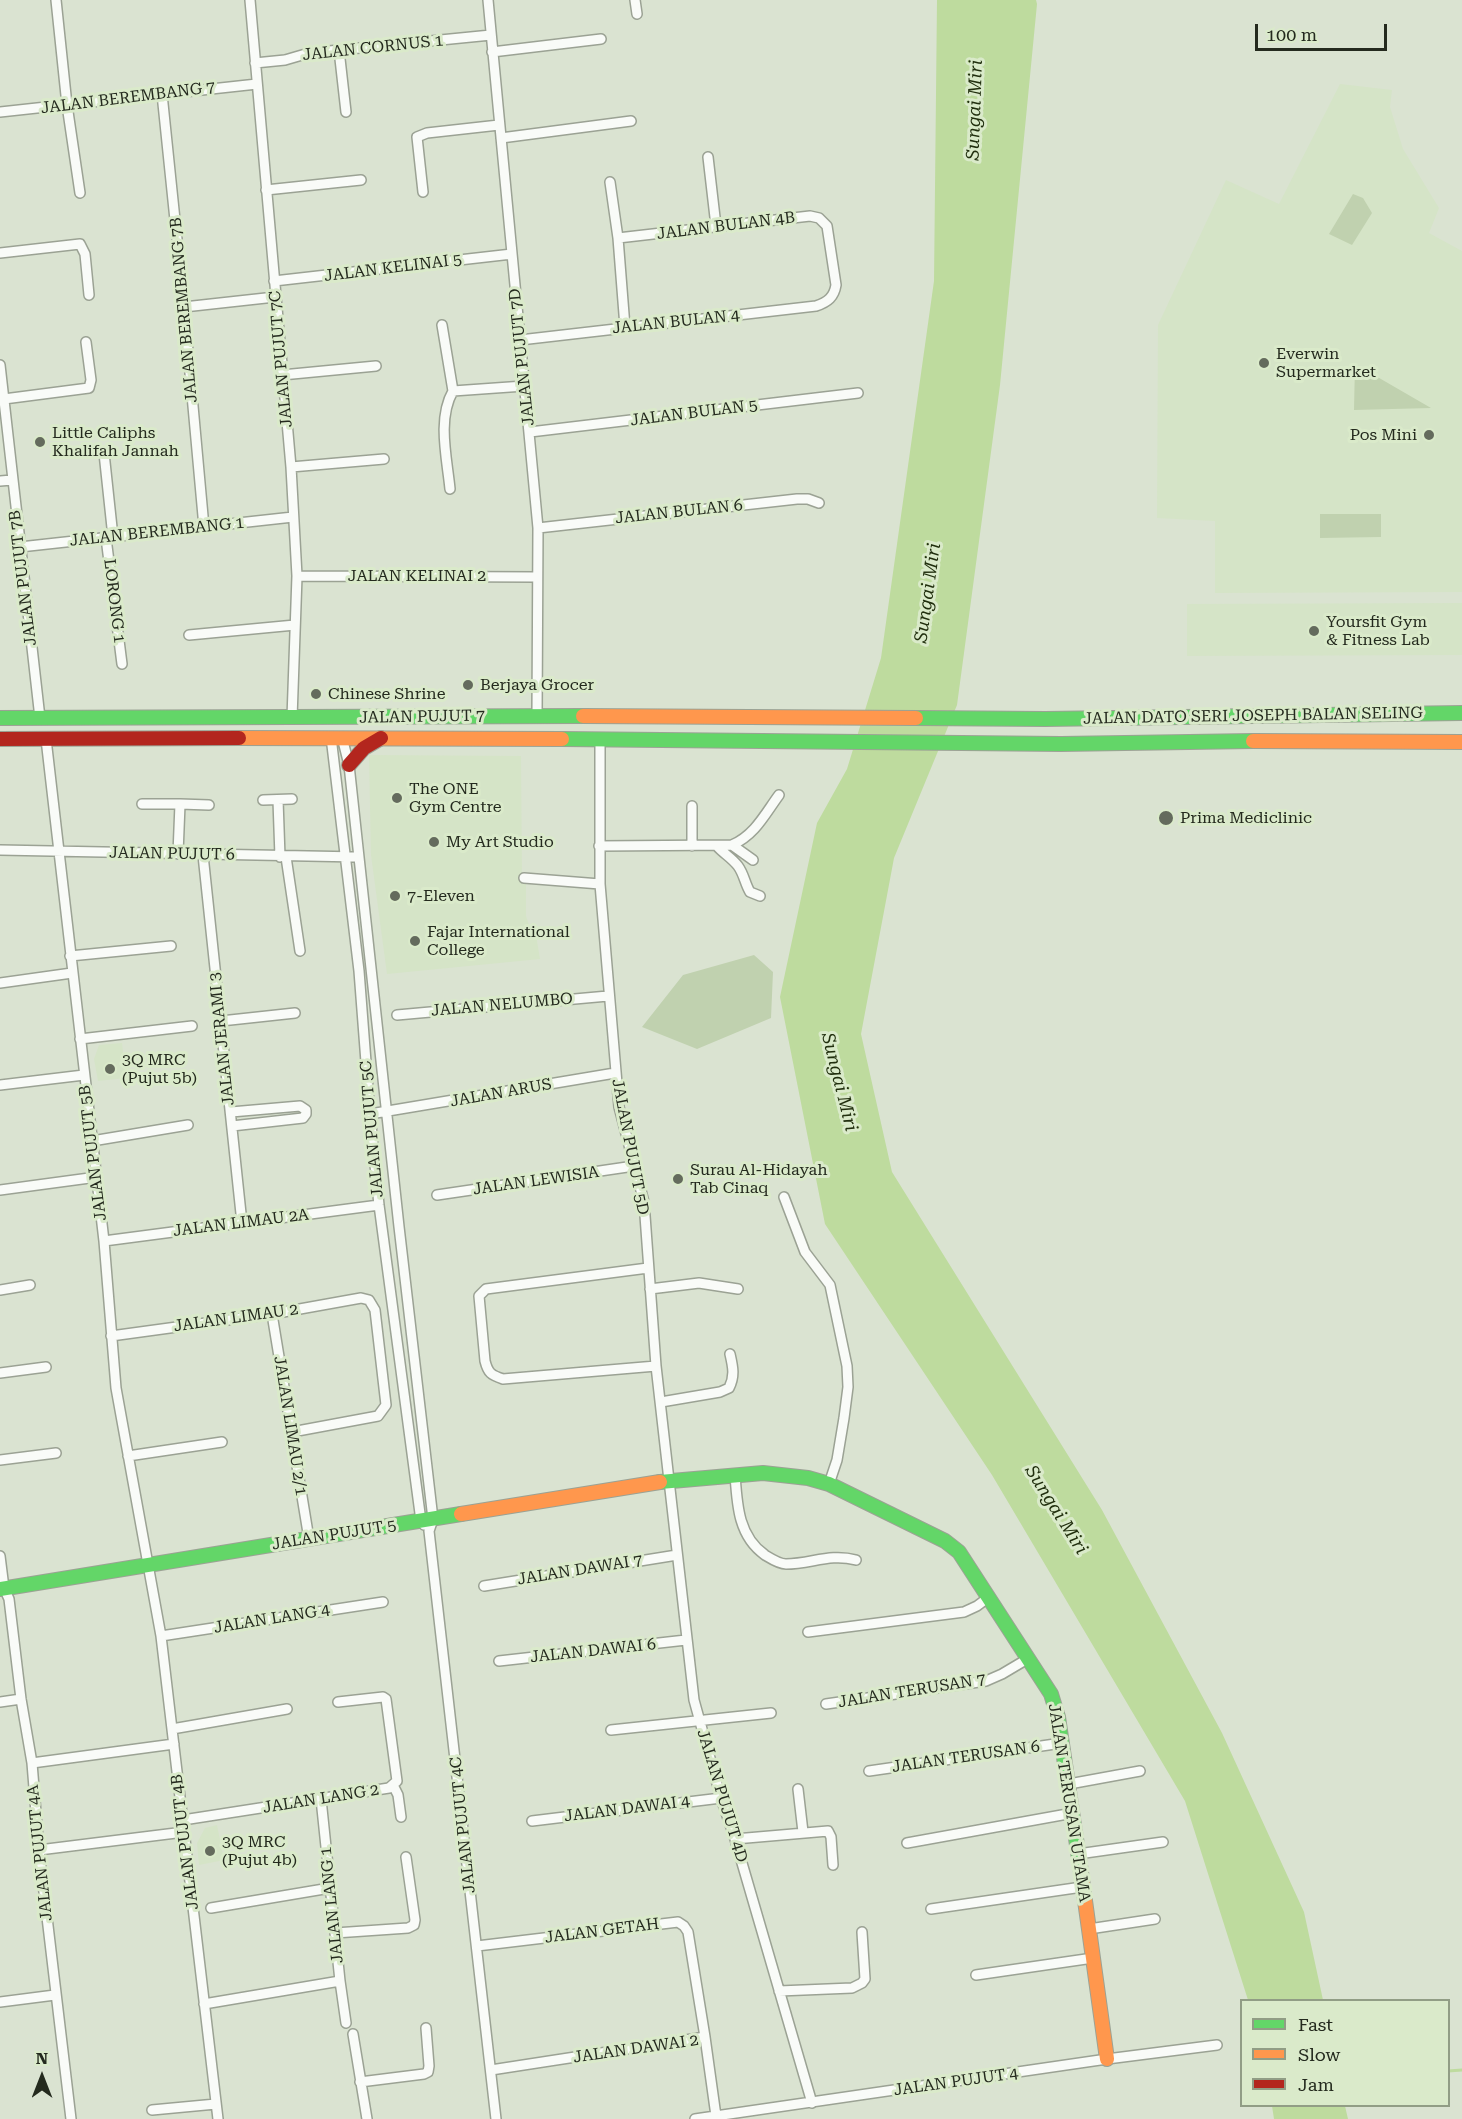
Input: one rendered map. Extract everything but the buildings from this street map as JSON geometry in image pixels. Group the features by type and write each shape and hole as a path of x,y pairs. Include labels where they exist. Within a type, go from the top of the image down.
{"main road":[{"name":"JALAN DATO SERI JOSEPH BALAN SELING","path":"844,719 1045,719 1459,713"},
{"name":"JALAN PUJUT 7","path":"0,718 217,719 537,716 844,719"},
{"path":"217,719 243,724 327,723 337,737"},
{"name":"JALAN PUJUT 7","path":"0,739 337,737 836,743"},
{"path":"349,765 364,748 381,738"},
{"name":"JALAN DATO SERI JOSEPH BALAN SELING","path":"836,743 1462,742"},
{"name":"JALAN TERUSAN UTAMA","path":"668,1481 735,1474 794,1475 829,1484 945,1541 959,1552 1051,1694 1058,1717 1107,2059"},
{"name":"JALAN PUJUT 5","path":"2,1589 309,1539 428,1524 668,1481"}],"street":[{"path":"56,0 67,105 80,193"},
{"name":"JALAN PUJUT 7C","path":"250,0 291,467 297,576 292,718"},
{"name":"JALAN PUJUT 7D","path":"488,0 538,528 537,716"},
{"path":"635,0 637,14"},
{"name":"JALAN CORNUS 1","path":"255,63 339,50 491,35"},
{"path":"492,52 601,39"},
{"path":"339,50 346,112"},
{"name":"JALAN BEREMBANG 7","path":"0,112 257,84"},
{"name":"JALAN BEREMBANG 7B","path":"162,93 204,527"},
{"path":"501,138 631,121"},
{"path":"423,192 417,137 427,133 499,125"},
{"path":"708,157 716,226"},
{"path":"266,190 361,180"},
{"path":"610,182 618,238 625,327"},
{"name":"JALAN BULAN 4B","path":"618,238 810,216 824,222 827,226 836,285 831,299"},
{"path":"0,253 80,244 85,254 89,295"},
{"name":"JALAN KELINAI 5","path":"274,282 512,254"},
{"path":"184,307 275,297"},
{"name":"JALAN BULAN 4","path":"520,340 816,306 831,299"},
{"path":"442,326 453,392 447,401 445,414 450,489"},
{"path":"3,403 89,388 91,380 86,342"},
{"name":"JALAN PUJUT 7B","path":"0,365 40,718"},
{"path":"282,375 376,366"},
{"path":"453,392 524,386"},
{"name":"JALAN BULAN 5","path":"530,432 858,393"},
{"name":"LORONG 1","path":"104,453 123,664"},
{"path":"291,467 384,459"},
{"path":"0,482 12,480"},
{"name":"JALAN BULAN 6","path":"538,528 797,499 808,499 819,503"},
{"name":"JALAN BEREMBANG 1","path":"20,548 293,517"},
{"name":"JALAN KELINAI 2","path":"297,576 537,577"},
{"path":"189,635 295,625"},
{"name":"JALAN PUJUT 5C","path":"337,737 349,765 387,1112 428,1524"},
{"name":"JALAN PUJUT 5C","path":"337,737 344,858 359,971 379,1205 428,1524"},
{"name":"JALAN PUJUT 5B","path":"46,739 57,852 104,1240 116,1388 149,1565"},
{"name":"JALAN PUJUT 5D","path":"600,740 600,884 615,1073 619,1107 644,1202 656,1366 668,1481"},
{"path":"599,846 732,845 743,840 755,830 779,795"},
{"path":"263,800 292,799"},
{"path":"278,800 283,857 300,951"},
{"path":"142,804 209,804"},
{"path":"178,855 180,804"},
{"path":"692,806 692,846"},
{"path":"341,819 354,817"},
{"path":"732,845 753,860"},
{"path":"717,846 735,862 750,892 760,896"},
{"name":"JALAN PUJUT 6","path":"0,850 359,857"},
{"name":"JALAN JERAMI 3","path":"203,855 242,1222"},
{"path":"524,878 600,884"},
{"path":"70,956 171,946"},
{"path":"359,971 372,970"},
{"path":"0,983 72,973"},
{"name":"JALAN NELUMBO","path":"397,1015 608,996"},
{"path":"221,1021 295,1013"},
{"path":"80,1039 192,1026"},
{"name":"JALAN ARUS","path":"370,1114 615,1073"},
{"path":"0,1085 84,1075"},
{"path":"231,1112 300,1106 306,1110 303,1118 232,1126"},
{"path":"92,1141 188,1125"},
{"name":"JALAN LEWISIA","path":"437,1195 634,1166"},
{"path":"0,1190 97,1177"},
{"path":"784,1197 805,1252 830,1286 847,1366 848,1387 844,1418 837,1460 829,1484"},
{"name":"JALAN LIMAU 2A","path":"104,1240 379,1205"},
{"path":"648,1268 486,1289 479,1296 485,1361 487,1371 491,1375 503,1378 656,1366"},
{"path":"650,1289 699,1283 738,1289"},
{"path":"0,1290 30,1285"},
{"name":"JALAN LIMAU 2","path":"111,1336 272,1314 361,1298 369,1300 375,1310 386,1405 383,1411 378,1416 292,1432"},
{"name":"JALAN LIMAU 2/1","path":"272,1314 309,1539"},
{"path":"661,1402 720,1392 729,1388 734,1371 730,1354"},
{"path":"0,1373 46,1367"},
{"path":"128,1456 222,1442"},
{"path":"0,1460 56,1454"},
{"path":"735,1474 737,1506 745,1533 755,1548 784,1564 842,1556 856,1560"},
{"name":"JALAN PUJUT 4D","path":"668,1481 686,1640 699,1720 812,2103"},
{"name":"JALAN PUJUT 4C","path":"428,1524 496,2119"},
{"name":"JALAN DAWAI 7","path":"484,1586 677,1555"},
{"name":"JALAN PUJUT 4A","path":"0,1556 2,1589 9,1599 21,1699 32,1763 39,1850 71,2119"},
{"name":"JALAN PUJUT 4B","path":"149,1565 161,1636 218,2119"},
{"path":"808,1632 964,1612 989,1598"},
{"name":"JALAN LANG 4","path":"161,1636 383,1602"},
{"name":"JALAN DAWAI 6","path":"499,1661 686,1640"},
{"name":"JALAN TERUSAN 7","path":"826,1704 986,1681 1029,1658"},
{"name":"JALAN LANG 2","path":"183,1820 388,1788 393,1785 397,1781 386,1699 383,1697 338,1702"},
{"path":"0,1702 21,1699"},
{"path":"172,1729 287,1709"},
{"path":"610,1730 771,1713"},
{"name":"JALAN TERUSAN 6","path":"869,1771 1062,1743"},
{"path":"32,1763 174,1744"},
{"path":"1069,1784 1140,1772"},
{"path":"393,1785 398,1795 401,1817"},
{"path":"798,1789 802,1832"},
{"name":"JALAN DAWAI 4","path":"532,1821 721,1798"},
{"name":"JALAN LANG 1","path":"204,2004 340,1981 321,1799"},
{"path":"907,1844 1073,1813"},
{"path":"735,1839 828,1831 831,1837 833,1865"},
{"path":"39,1850 184,1832"},
{"path":"1078,1854 1163,1842"},
{"path":"335,1933 408,1928 414,1925 406,1857"},
{"path":"931,1909 1082,1887"},
{"path":"211,1908 330,1888"},
{"path":"1089,1929 1155,1919"},
{"name":"JALAN GETAH","path":"477,1946 678,1922 688,1932 705,2037"},
{"path":"779,1991 852,1988 862,1983 866,1978 862,1932"},
{"path":"976,1975 1093,1958"},
{"path":"340,1981 346,2022"},
{"path":"0,2002 55,1995"},
{"path":"360,2082 428,2072 426,2028"},
{"path":"353,2034 367,2119"},
{"name":"JALAN DAWAI 2","path":"491,2070 705,2037 716,2116"},
{"name":"JALAN PUJUT 4","path":"695,2119 1217,2045"},
{"path":"152,2110 216,2104"}],"shaded area":[{"path":"1340,84 1392,90 1390,107 1403,149 1439,208 1429,233 1462,251 1462,592 1215,593 1215,521 1157,518 1158,325 1226,180 1279,204"},
{"path":"1353,194 1363,198 1372,213 1352,245 1329,234"},
{"path":"1355,364 1431,408 1354,410"},
{"path":"1320,514 1381,514 1381,537 1320,538"},
{"path":"1462,603 1462,655 1187,656 1187,604"},
{"path":"369,755 521,756 522,879 526,882 526,916 532,934 536,935 540,959 387,974 371,855"},
{"path":"754,955 773,972 771,1018 697,1049 642,1027 683,975"},
{"name":"3Q MRC (Pujut 5b)","path":"122,1043 126,1078 98,1081 94,1059 99,1045"},
{"name":"3Q MRC (Pujut 4b)","path":"217,1825 224,1860 199,1865 197,1843 205,1828"}],"water":[{"name":"Sungai Miri","path":"937,0 1036,0 1000,385 957,705 894,858 861,1034 892,1172 1102,1510 1222,1733 1304,1912 1323,1999 1248,1999 1185,1801 992,1475 825,1224 780,997 817,823 847,769 881,658 934,281"},
{"path":"1272,2107 1345,2107 1348,2119 1274,2119"}],"waterway":[{"path":"1450,2071 1462,2070"}],"traffic: fast":[{"path":"916,718 1045,719 1462,713"},
{"path":"0,718 583,716"},
{"path":"562,739 1061,744 1253,741"},
{"path":"660,1482 763,1473 808,1478 829,1484 945,1541 959,1552 1051,1694 1058,1717 1082,1879"},
{"path":"0,1589 461,1514"}],"traffic: slow":[{"path":"583,716 916,718"},
{"path":"239,738 562,739"},
{"path":"1253,741 1462,742"},
{"path":"461,1514 660,1482"},
{"path":"1082,1879 1107,2059"}],"traffic: jam":[{"path":"0,739 239,738"},
{"path":"349,765 364,748 381,738"}],"place":[{"name":"Everwin Supermarket","path":"1264,363"},
{"name":"Pos Mini","path":"1429,435"},
{"name":"Little Caliphs Khalifah Jannah","path":"40,442"},
{"name":"Yoursfit Gym & Fitness Lab","path":"1314,631"},
{"name":"Berjaya Grocer","path":"468,685"},
{"name":"Chinese Shrine","path":"316,694"},
{"name":"The ONE Gym Centre","path":"397,798"},
{"name":"Prima Mediclinic","path":"1166,818"},
{"name":"My Art Studio","path":"434,842"},
{"name":"7-Eleven","path":"395,896"},
{"name":"Fajar International College","path":"415,941"},
{"name":"3Q MRC (Pujut 5b)","path":"110,1069"},
{"name":"Surau Al-Hidayah Tab Cinaq","path":"678,1179"},
{"name":"3Q MRC (Pujut 4b)","path":"210,1851"}]}
